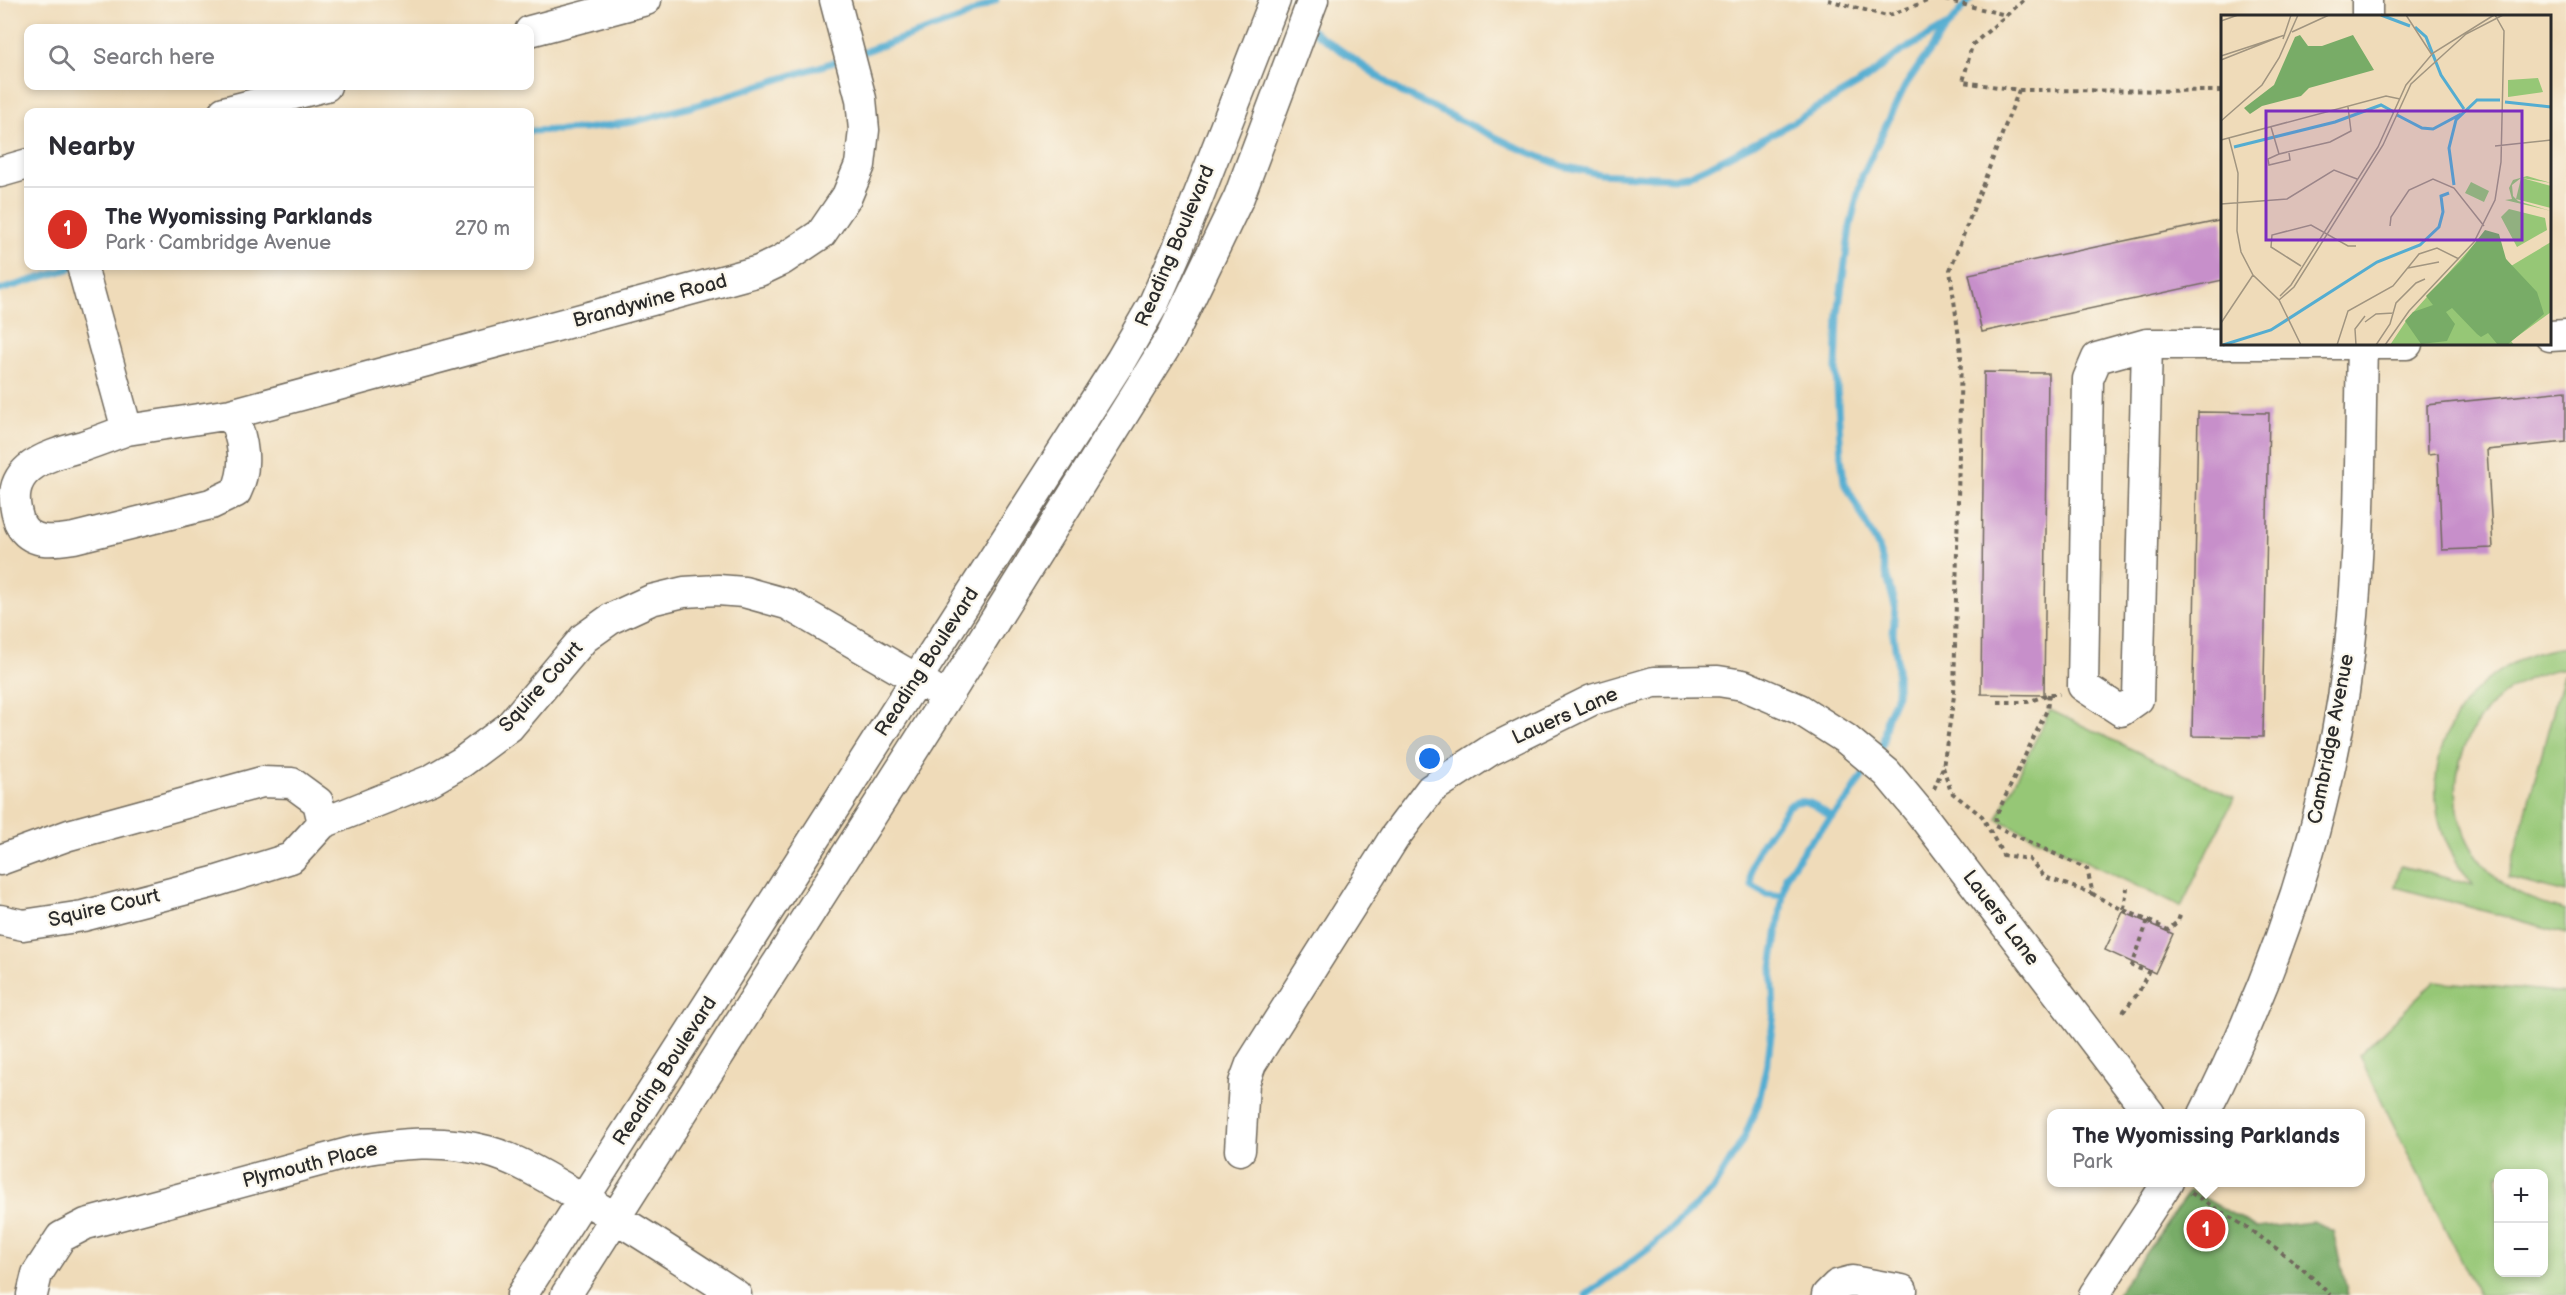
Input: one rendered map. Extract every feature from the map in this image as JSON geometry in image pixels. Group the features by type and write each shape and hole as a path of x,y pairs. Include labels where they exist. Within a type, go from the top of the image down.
{"street":[{"path":"534,30 646,0"},
{"name":"Brandywine Road","path":"231,414 238,426 244,469 236,492 211,504 74,538 48,540 29,536 21,527 12,507 12,484 18,474 31,463 61,451 84,446 127,430 231,414 759,271 783,260 821,234 847,196 860,165 864,130 861,99 834,0"},
{"name":"Reading Boulevard","path":"522,1295 916,679 1086,419 1154,303 1275,0"},
{"name":"Reading Boulevard","path":"566,1295 947,697 1171,338 1239,197 1313,0"},
{"path":"240,108 310,90"},
{"path":"0,172 24,165"},
{"path":"83,270 127,430"},
{"path":"2551,336 2566,335"},
{"path":"2147,344 2138,699 2121,711 2082,686 2088,379 2097,358 2147,344 2221,344"},
{"name":"Cambridge Avenue","path":"2206,1109 2233,1058 2270,970 2298,888 2330,765 2343,698 2353,616 2359,507 2362,345"},
{"name":"Squire Court","path":"0,920 23,925 83,916 291,858 323,823 406,792 462,762 509,727 584,638 626,611 651,600 684,592 718,590 744,592 787,604 947,697"},
{"name":"Lauers Lane","path":"1240,1150 1244,1083 1251,1064 1394,838 1431,789 1491,750 1592,700 1654,682 1678,680 1743,685 1799,709 1846,739 1887,773 2147,1109"},
{"path":"0,860 69,835 262,782 292,783 318,802 323,823"},
{"name":"Plymouth Place","path":"32,1295 37,1274 61,1237 87,1224 356,1151 393,1144 450,1144 487,1151 528,1167 616,1217 736,1295"},
{"path":"2094,1295 2179,1188"},
{"path":"1827,1295 1837,1285 1852,1281 1902,1290"}],"path":[{"path":"1828,0 1887,16 1930,0"},
{"path":"1945,0 2006,15"},
{"path":"2024,0 1972,45 1963,82 2019,90 2221,91"},
{"path":"1927,822 1942,767 1954,696 1961,353 1950,270 2019,90"},
{"path":"1998,702 2028,702 2049,694 2068,694 2082,686"},
{"path":"2049,694 2047,710 1996,816 1995,826 2087,869 2094,894"},
{"path":"1942,767 1951,792 1982,816 2003,855 2029,859 2045,877 2094,894 2111,906 2124,909 2168,930 2178,921 2181,912"},
{"path":"2124,909 2127,888"},
{"path":"2123,1012 2139,992 2148,972 2132,966 2148,920"},
{"path":"2179,1188 2246,1227 2314,1278 2330,1295"}],"green space":[{"path":"2566,647 2566,668 2530,678 2501,697 2478,722 2463,751 2457,784 2459,817 2472,849 2496,878 2512,890 2566,911 2566,933 2395,887 2401,866 2473,885 2451,852 2438,816 2436,785 2440,755 2450,728 2465,703 2485,682 2508,665 2536,653"},
{"path":"2563,675 2566,676 2566,893 2508,878"},
{"path":"2050,710 2234,798 2181,907 1997,819"},
{"path":"2435,981 2566,994 2566,1295 2478,1295 2359,1055"},
{"path":"2190,1190 2257,1228 2313,1222 2333,1231 2348,1295 2116,1295"}],"building":[{"path":"2221,220 2221,280 1982,332 1969,274"},
{"path":"1984,372 2048,373 2044,695 1981,694"},
{"path":"2566,391 2566,442 2487,450 2493,548 2442,550 2438,453 2428,454 2427,405"},
{"path":"2198,412 2269,413 2263,737 2192,736"},
{"path":"2123,912 2173,934 2155,973 2105,950"}],"waterway":[{"path":"857,54 959,19 996,0"},
{"path":"1876,755 1883,743 1887,717 1897,694 1897,660 1893,634 1895,606 1879,548 1844,481 1836,370 1838,314 1850,227 1862,176 1905,86 1939,37 1970,0"},
{"path":"1310,29 1401,92 1514,146 1562,166 1600,174 1673,178 1687,176 1776,132 1862,82 1899,53 1946,26"},
{"path":"534,131 584,129 632,122 694,106 844,59"},
{"path":"0,290 65,270"},
{"path":"1586,1295 1651,1247 1712,1191 1744,1138 1758,1104 1768,1059 1774,1013 1772,967 1786,876 1806,846 1849,798 1868,767"},
{"path":"1782,896 1766,894 1752,886 1751,874 1756,853 1788,806 1799,802 1810,803 1830,816"}],"place":[{"name":"The Wyomissing Parklands","path":"2206,1229"}]}
